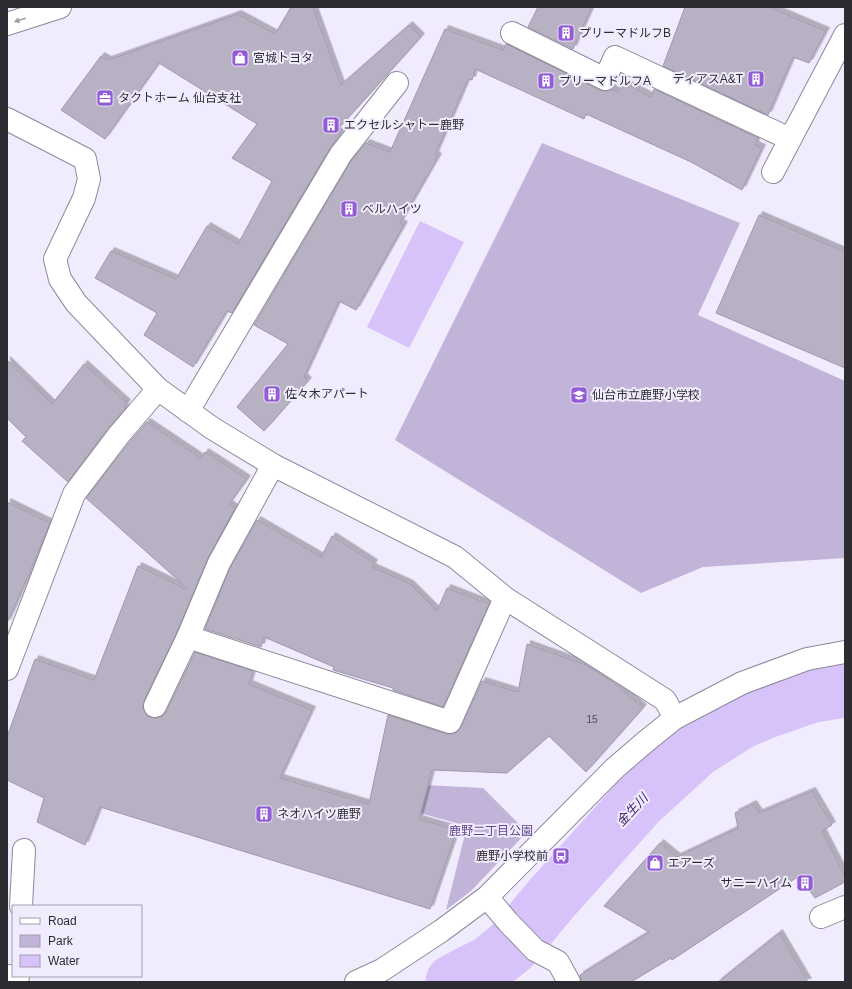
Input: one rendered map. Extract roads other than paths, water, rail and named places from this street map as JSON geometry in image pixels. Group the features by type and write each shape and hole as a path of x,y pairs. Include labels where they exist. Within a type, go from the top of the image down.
{"main road":[{"path":"7,24 60,7"},
{"path":"512,33 605,79 615,57 790,139"},
{"path":"773,172 845,35"},
{"path":"188,411 341,154 397,83"},
{"path":"7,119 85,159 89,179 84,198 55,259 60,279 76,303 158,389 212,428 273,465 455,557 506,598 665,700 675,718"},
{"path":"7,669 74,494 118,436 158,389"},
{"path":"154,706 188,636 219,563 273,465"},
{"path":"188,636 450,722 506,598"},
{"path":"356,982 382,970 441,931 487,898 615,768 675,718 742,683 807,659 845,652"},
{"path":"21,905 24,850"},
{"path":"487,898 535,950 558,962 569,982"},
{"path":"821,918 845,906"}],"water":[{"path":"420,221 464,242 409,348 367,327"}],"waterway":[{"name":"金生川","path":"454,982 491,963 512,946 551,899 639,801 696,749 740,721 766,710 809,695 845,689"}],"place":[{"name":"プリーマドルフB","path":"566,33"},
{"name":"宮城トヨタ","path":"240,58"},
{"name":"ディアスA&T","path":"756,79"},
{"name":"プリーマドルフA","path":"546,81"},
{"name":"タクトホーム 仙台支社","path":"105,98"},
{"name":"エクセルシャトー鹿野","path":"331,125"},
{"name":"ベルハイツ","path":"349,209"},
{"name":"佐々木アパート","path":"272,394"},
{"name":"仙台市立鹿野小学校","path":"579,395"},
{"name":"ネオハイツ鹿野","path":"264,814"},
{"name":"鹿野小学校前","path":"561,856"},
{"name":"エアーズ","path":"655,863"},
{"name":"サニーハイム","path":"805,883"}],"park label":[{"name":"鹿野二丁目公園","path":"491,831"}]}
